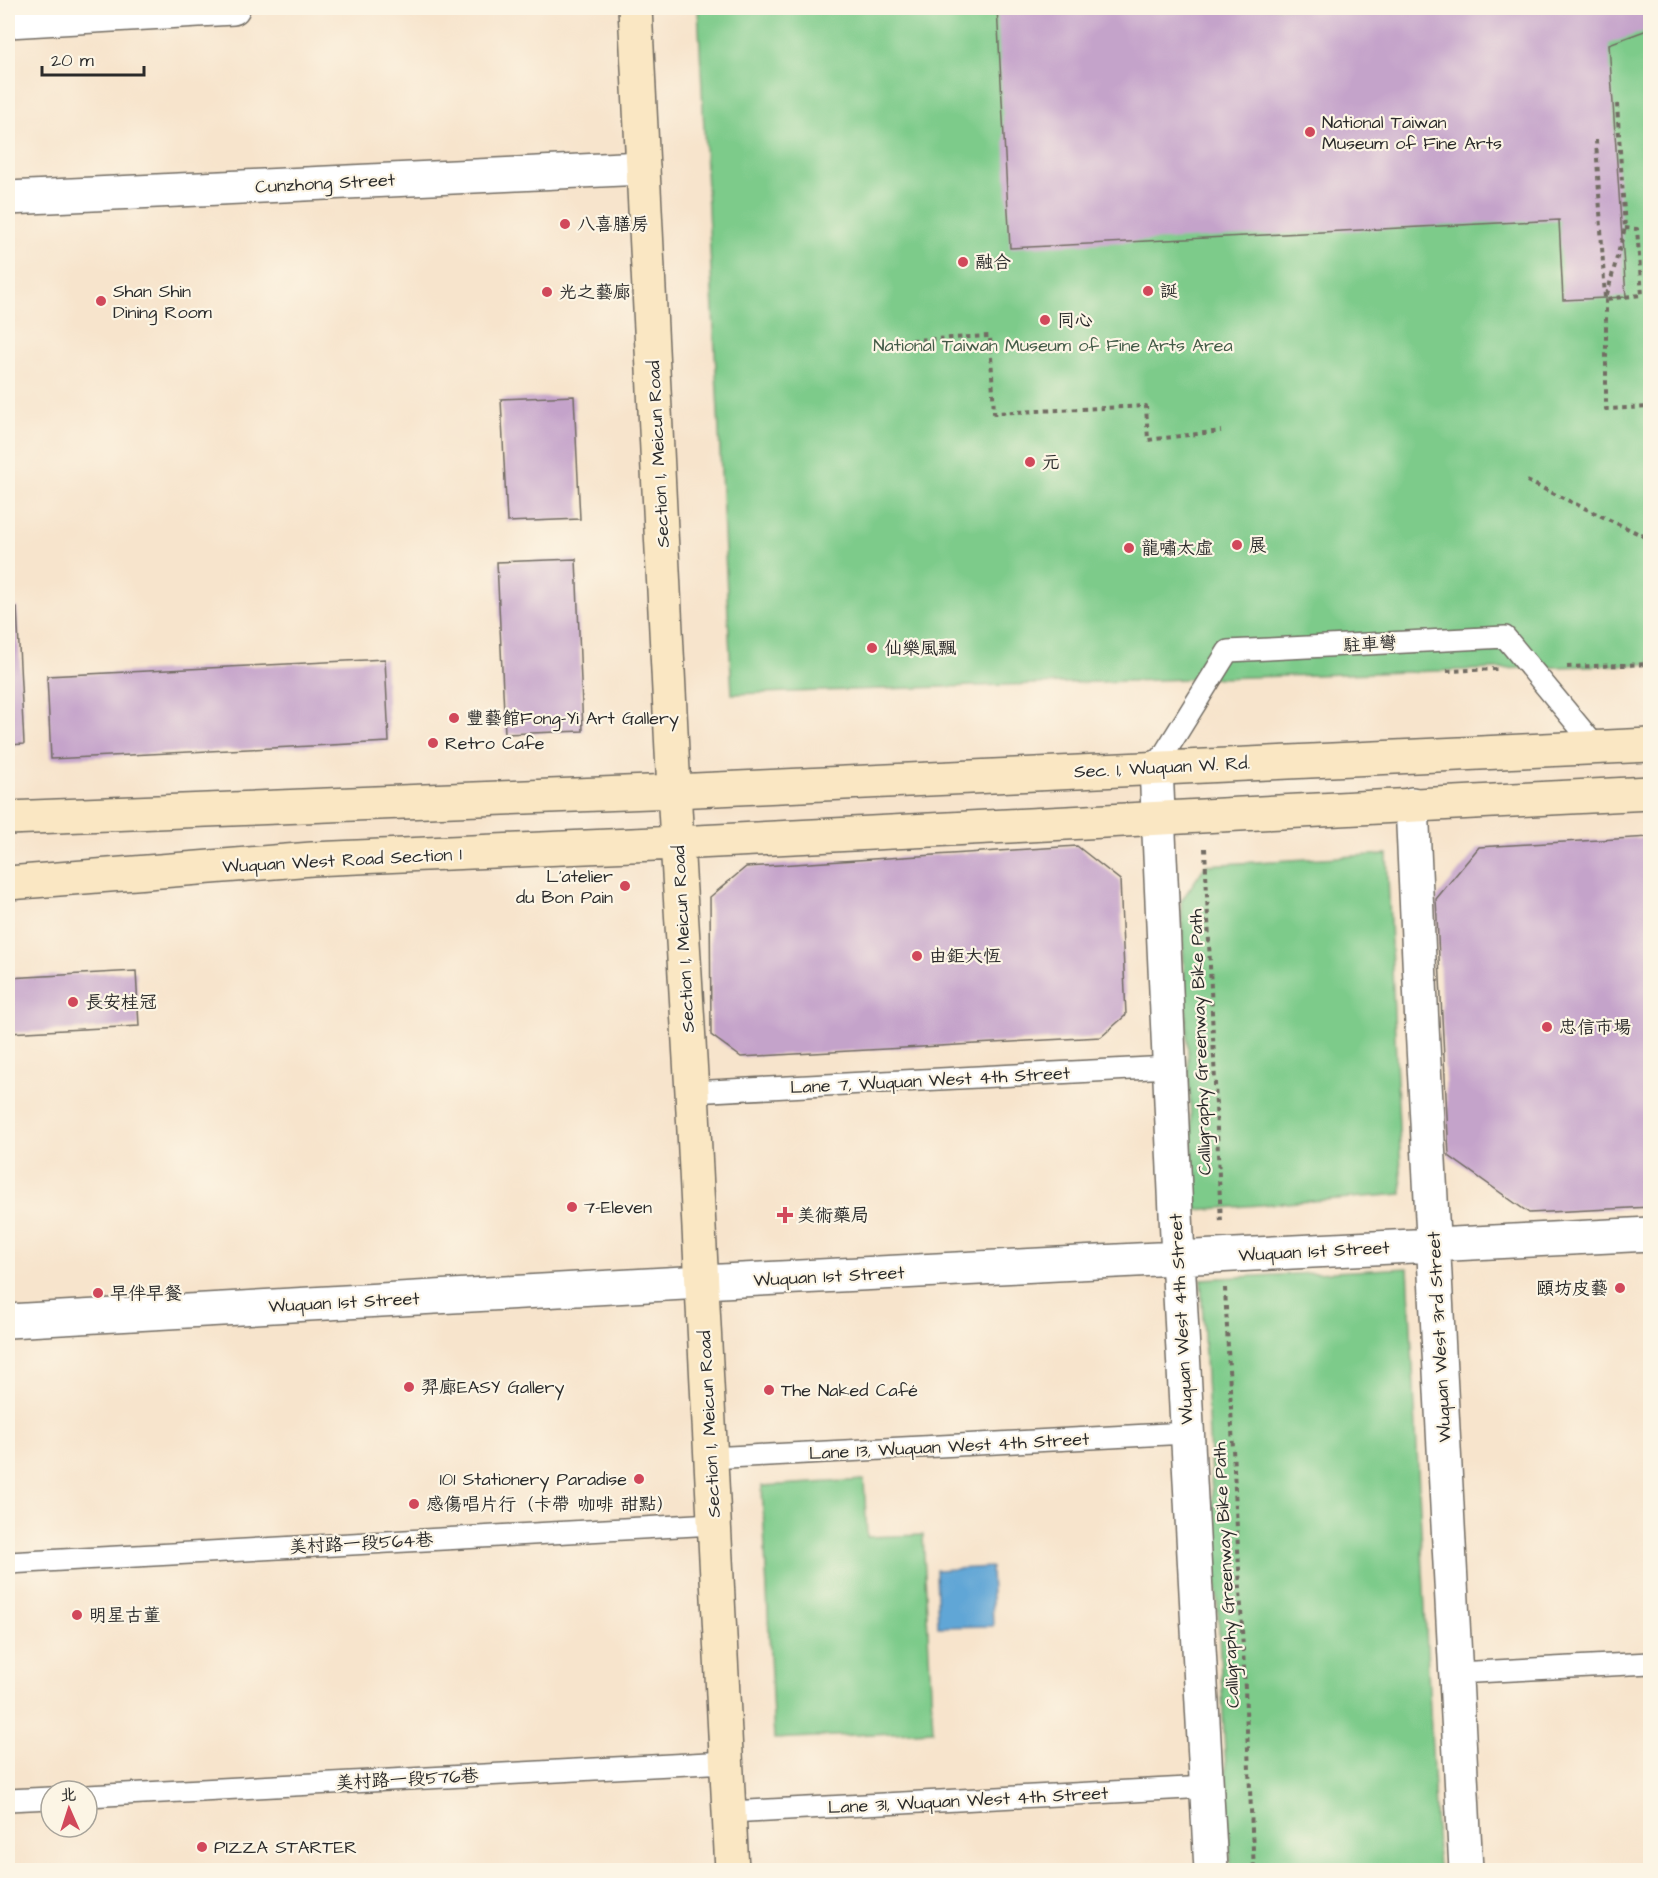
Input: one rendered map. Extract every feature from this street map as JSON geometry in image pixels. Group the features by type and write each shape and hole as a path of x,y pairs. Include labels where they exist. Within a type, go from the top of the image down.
{"main road":[{"name":"Section 1, Meicun Road","path":"635,8 732,1870"},
{"name":"Sec. 1, Wuquan W. Rd.","path":"674,791 1156,766 1650,745"},
{"path":"8,818 674,791"},
{"path":"677,843 1650,793"},
{"name":"Wuquan West Road Section 1","path":"8,883 312,859 677,843"}],"street":[{"path":"8,21 233,8"},
{"name":"Cunzhong Street","path":"8,198 643,168"},
{"name":"Wuquan West 4th Street","path":"1156,766 1178,1258 1211,1870"},
{"name":"Wuquan West 3rd Street","path":"1413,804 1467,1870"},
{"name":"Wuquan 1st Street","path":"8,1321 702,1282 1650,1234"}],"lane":[{"name":"駐車彎","path":"1156,766 1228,651 1505,637 1596,747"},
{"name":"Lane 7, Wuquan West 4th Street","path":"692,1092 1169,1067"},
{"name":"Lane 13, Wuquan West 4th Street","path":"710,1458 1187,1433"},
{"name":"美村路一段564巷","path":"8,1563 714,1524"},
{"path":"1456,1673 1650,1663"},
{"name":"美村路一段576巷","path":"99,1795 727,1762"},
{"name":"Lane 31, Wuquan West 4th Street","path":"730,1812 1207,1787"},
{"path":"8,1800 39,1799"}],"path":[{"path":"1617,104 1625,228 1606,298 1606,409 1650,407"},
{"path":"1596,140 1605,299 1642,295 1637,229 1625,228"},
{"path":"894,341 990,336 994,413 1146,406 1148,440 1221,431"},
{"path":"1527,481 1650,539"},
{"name":"Calligraphy Greenway Bike Path","path":"1206,865 1221,1217"},
{"name":"Calligraphy Greenway Bike Path","path":"1224,1286 1254,1870"}],"green space":[{"name":"National Taiwan Museum of Fine Arts Area","path":"698,8 1650,8 1650,664 732,694"},
{"path":"1387,854 1402,1194 1195,1210 1181,901 1206,865"},
{"path":"1408,1268 1438,1870 1231,1870 1201,1279"},
{"path":"864,1480 867,1537 923,1535 933,1731 774,1739 762,1486"}],"water":[{"path":"991,1567 993,1626 938,1627 936,1570"}],"building":[{"name":"National Taiwan Museum of Fine Arts","path":"997,8 1650,8 1650,29 1609,44 1626,297 1563,300 1559,220 1010,248"},
{"path":"574,396 580,519 507,522 501,399"},
{"path":"576,559 583,731 505,734 497,562"},
{"path":"17,607 24,744 8,745 8,608"},
{"path":"385,659 389,742 51,759 47,676"},
{"name":"忠信市場","path":"1650,837 1650,1207 1529,1213 1449,1156 1436,899 1479,847"},
{"name":"由鉅大恆","path":"1077,846 1120,880 1126,1015 1101,1037 741,1057 711,1035 710,897 746,867"},
{"name":"長安桂冠","path":"136,971 139,1026 8,1033 8,978"}],"place":[{"name":"National Taiwan Museum of Fine Arts","path":"1310,132"},
{"name":"八喜膳房","path":"565,224"},
{"name":"融合","path":"963,262"},
{"name":"誕","path":"1148,291"},
{"name":"光之藝廊","path":"547,292"},
{"name":"Shan Shin Dining Room","path":"101,301"},
{"name":"同心","path":"1045,320"},
{"name":"元","path":"1030,462"},
{"name":"展","path":"1237,545"},
{"name":"龍嘯太虛","path":"1129,548"},
{"name":"仙樂風飄","path":"872,648"},
{"name":"豐藝館Fong-Yi Art Gallery","path":"454,718"},
{"name":"Retro Cafe","path":"433,743"},
{"name":"L'atelier du Bon Pain","path":"625,886"},
{"name":"由鉅大恆","path":"917,956"},
{"name":"長安桂冠","path":"73,1002"},
{"name":"忠信市場","path":"1547,1027"},
{"name":"7-Eleven","path":"572,1207"},
{"name":"美術藥局","path":"785,1215"},
{"name":"頤坊皮藝","path":"1620,1288"},
{"name":"早伴早餐","path":"98,1293"},
{"name":"羿廊EASY Gallery","path":"409,1387"},
{"name":"The Naked Café","path":"769,1390"},
{"name":"101 Stationery Paradise","path":"639,1479"},
{"name":"感傷唱片行（卡帶 咖啡 甜點）","path":"414,1504"},
{"name":"明星古董","path":"77,1615"},
{"name":"PIZZA STARTER","path":"202,1847"}]}
